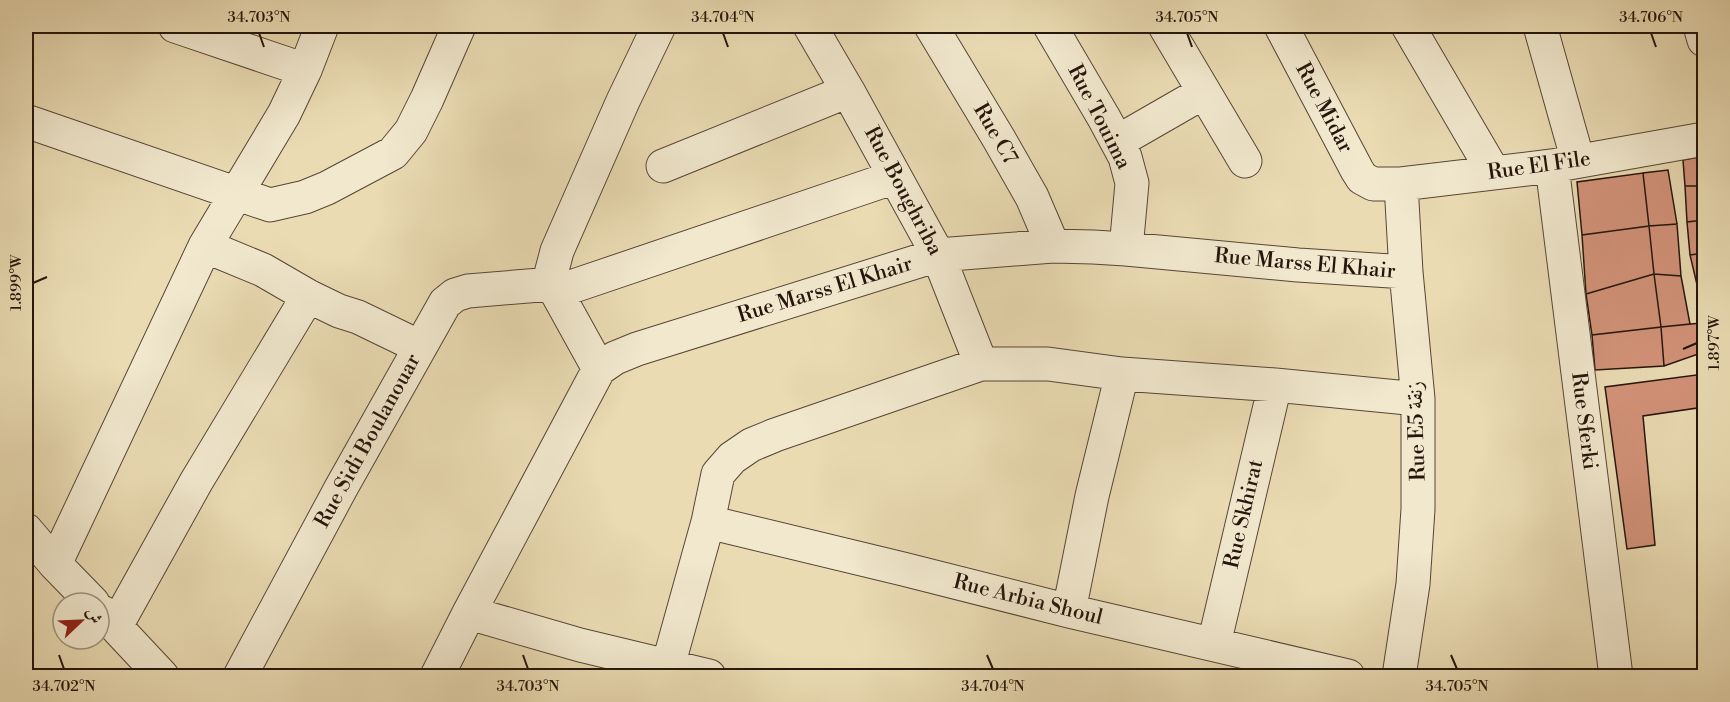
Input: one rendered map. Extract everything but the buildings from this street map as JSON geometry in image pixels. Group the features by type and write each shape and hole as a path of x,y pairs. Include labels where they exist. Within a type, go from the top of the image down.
{"street":[{"path":"175,26 304,70"},
{"path":"55,564 205,246 284,114 322,26"},
{"path":"26,121 270,205 306,197 393,153 411,131 459,26"},
{"path":"437,676 599,369 554,288 551,274 557,251 623,101 659,26"},
{"name":"Rue Boughriba","path":"812,26 938,255 981,364"},
{"name":"Rue C7","path":"931,26 1032,197 1053,246"},
{"name":"Rue Touima","path":"1050,26 1125,157 1132,183 1126,249"},
{"path":"1165,26 1245,161"},
{"name":"Rue Midar","path":"1281,26 1362,178 1387,184"},
{"path":"1408,26 1494,173"},
{"name":"Rue Sferki","path":"1540,26 1565,163 1616,676"},
{"path":"1700,26 1704,40"},
{"path":"663,166 848,91"},
{"path":"1117,142 1204,92"},
{"name":"Rue El File","path":"1387,184 1565,163 1704,139"},
{"name":"Rue Sidi Boulanouar","path":"240,676 420,347 445,303 455,295 468,291 554,288 895,177"},
{"name":"Rue E5 زنقة","path":"1387,184 1406,272 1418,399 1418,509 1413,584 1399,676"},
{"path":"205,246 263,270 308,296 358,316 420,347"},
{"name":"Rue Marss El Khair","path":"599,369 615,358 637,349 938,255 1053,246 1126,249 1298,265 1406,272"},
{"path":"111,611 196,482 308,296"},
{"path":"668,666 708,522 718,474 732,458 751,445 775,435 981,364 1048,364 1122,374 1275,385 1418,399"},
{"path":"1069,610 1092,496 1122,374"},
{"name":"Rue Skhirat","path":"1214,644 1275,385"},
{"name":"Rue Arbia Shoul","path":"708,522 1348,676"},
{"path":"26,530 81,591"},
{"path":"469,613 580,645 709,676"},
{"path":"111,621 162,676"}]}
